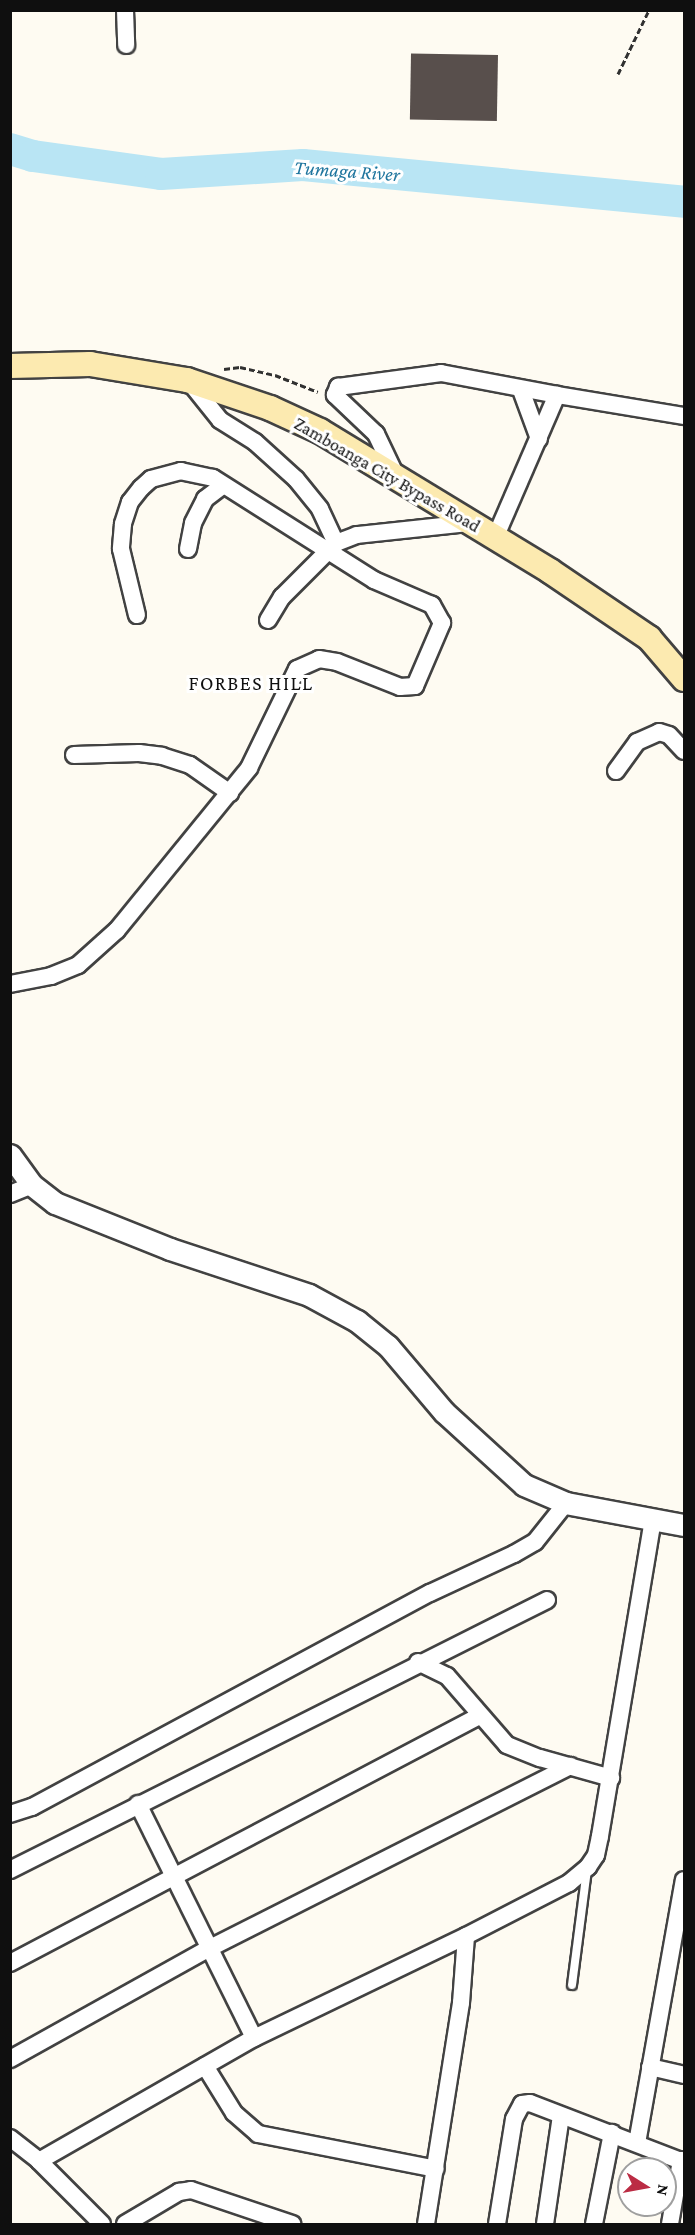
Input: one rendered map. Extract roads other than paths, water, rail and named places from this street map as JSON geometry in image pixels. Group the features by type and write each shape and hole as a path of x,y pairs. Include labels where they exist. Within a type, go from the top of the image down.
{"main road":[{"name":"Zamboanga City Bypass Road","path":"10,366 90,364 194,381 320,431 495,538 649,638 684,680"}],"street":[{"path":"125,10 126,45"},
{"path":"397,479 376,434 335,395 338,387 441,373 521,390 684,416"},
{"path":"194,381 220,420 255,442 296,479 320,508 333,549"},
{"path":"521,390 539,439"},
{"path":"495,538 557,395"},
{"path":"10,984 51,976 78,965 124,922 230,793 274,723 297,669 319,659 337,662 410,687 418,681 440,632 441,617 432,604 374,580 333,549 222,486 198,473 181,471 151,479 130,502 121,549 138,615"},
{"path":"188,549 193,523 205,499 222,486"},
{"path":"268,620 282,597 333,549 357,535 469,523"},
{"path":"616,771 638,742 659,732 669,735 684,751"},
{"path":"74,755 139,753 162,756 190,765 230,793"},
{"path":"10,1155 32,1185 55,1203 170,1249 309,1295 357,1321 388,1346 444,1412 524,1485 566,1503 684,1525"},
{"path":"10,1194 32,1185"},
{"path":"10,1814 32,1807 430,1593 514,1554 535,1542 566,1503"},
{"path":"39,2161 254,2038 466,1936 569,1883 588,1867 596,1855 611,1778 653,1520"},
{"path":"10,1870 418,1662 547,1600"},
{"path":"418,1662 447,1676 479,1716 507,1745 611,1778"},
{"path":"10,1963 479,1716"},
{"path":"10,2059 208,1949 570,1766"},
{"path":"138,1804 172,1878 254,2038"},
{"path":"637,2143 684,1880"},
{"path":"426,2224 461,2003 466,1936"},
{"path":"205,2066 234,2113 258,2134 436,2169"},
{"path":"650,2067 684,2075"},
{"path":"497,2224 518,2106 530,2103 683,2161 670,2224"},
{"path":"545,2224 561,2116"},
{"path":"594,2224 612,2133"},
{"path":"10,2138 39,2161 102,2224"},
{"path":"125,2224 179,2192 191,2190 292,2224"}],"lane":[{"path":"572,1985 588,1867"}],"waterway":[{"name":"Tumaga River","path":"10,149 33,156 161,174 303,165 684,202"}],"district":[{"name":"FORBES HILL","path":"251,683"}]}
